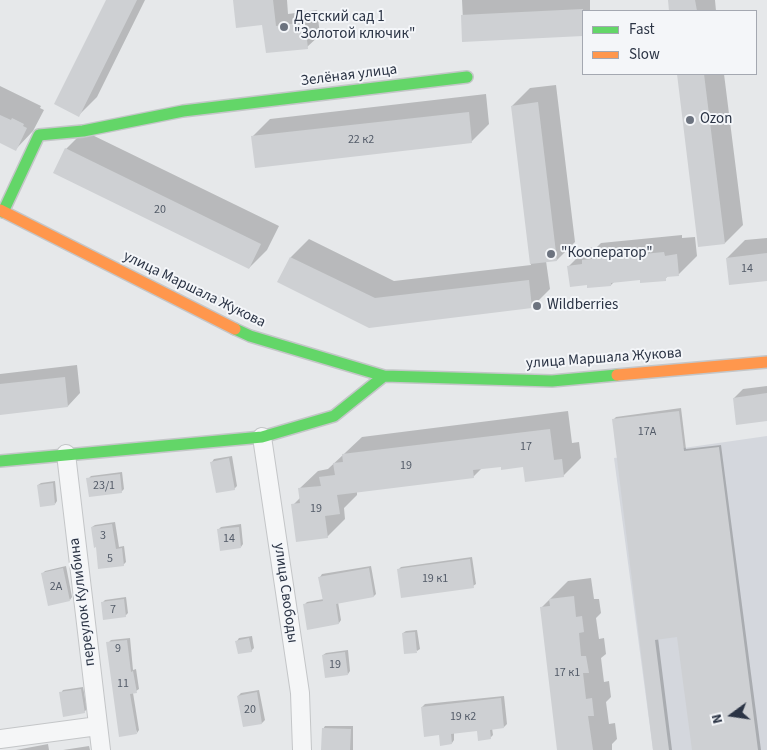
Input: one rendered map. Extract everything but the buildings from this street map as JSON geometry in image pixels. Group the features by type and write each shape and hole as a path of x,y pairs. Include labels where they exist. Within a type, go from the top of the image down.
{"street":[{"name":"Зелёная улица","path":"2,211 39,135 83,131 183,111 467,77"},
{"name":"улица Маршала Жукова","path":"2,211 250,336 384,376 552,381 767,362"},
{"path":"0,461 262,438 334,416 384,376"},
{"name":"улица Свободы","path":"262,438 300,693 302,750"},
{"name":"переулок Кулибина","path":"66,454 101,750"},
{"path":"0,739 98,726"}],"shaded area":[{"path":"767,436 767,750 653,750 614,458"}],"traffic: fast":[{"path":"3,212 39,135 83,131 183,111 467,77"},
{"path":"235,329 250,336 384,376 552,381 617,375"},
{"path":"0,461 262,437 334,416 384,376"}],"traffic: slow":[{"path":"0,210 235,329"},
{"path":"617,375 767,362"}],"place":[{"name":"Детский сад 1 \"Золотой ключик\"","path":"284,27"},
{"name":"Ozon","path":"690,120"},
{"name":"\"Кооператор\"","path":"551,254"},
{"name":"Wildberries","path":"537,306"}]}
